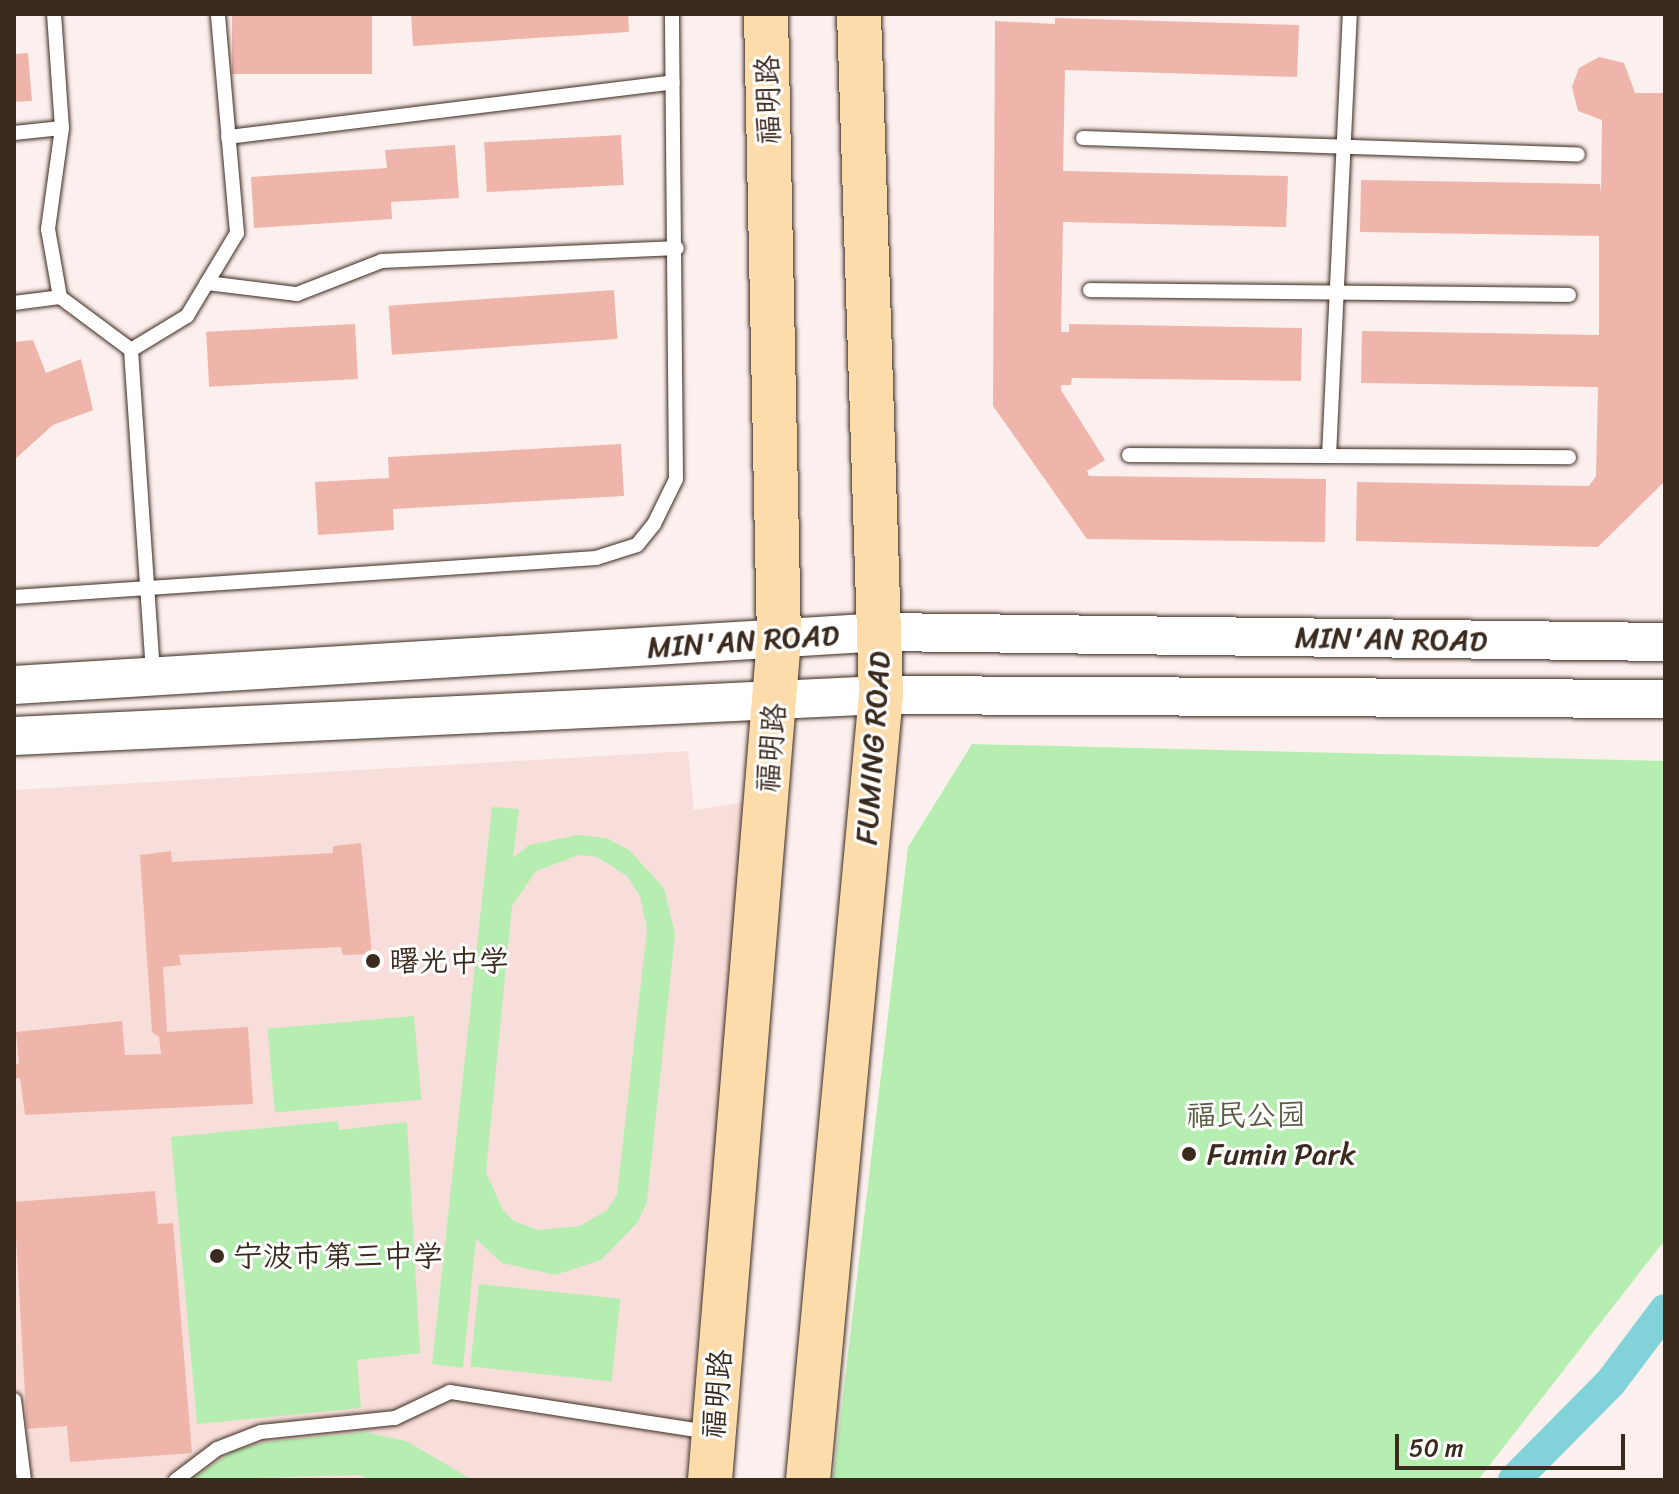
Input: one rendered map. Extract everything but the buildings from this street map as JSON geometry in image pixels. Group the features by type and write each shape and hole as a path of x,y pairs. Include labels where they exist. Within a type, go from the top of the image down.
{"main road":[{"name":"福明路","path":"710,1480 779,639 766,14"},
{"name":"FUMING ROAD","path":"808,1480 881,695 882,632 859,14"},
{"name":"MIN'AN ROAD","path":"14,685 882,632 1665,642"},
{"name":"MIN'AN ROAD","path":"14,736 881,695 1665,699"}],"lane":[{"path":"54,14 62,128 48,229 60,297 131,350 153,676"},
{"path":"131,350 187,316 237,233 218,14"},
{"path":"14,597 596,558 637,545 654,524 676,479 677,248 672,14"},
{"path":"1329,456 1350,14"},
{"path":"228,137 673,82"},
{"path":"14,133 62,128"},
{"path":"1083,138 1578,154"},
{"path":"207,283 297,294 382,261 677,248"},
{"path":"1090,290 1569,295"},
{"path":"14,303 60,297"},
{"path":"1129,455 1569,457"},
{"path":"176,1480 217,1449 261,1432 395,1418 450,1392 714,1433"},
{"path":"14,1400 24,1480"}],"shaded area":[{"name":"曙光中学","path":"688,751 694,810 746,802 686,1480 14,1480 14,790"}],"green space":[{"name":"福民公园","path":"972,744 1665,761 1665,1240 1478,1480 833,1480 908,847"},
{"path":"492,807 519,809 513,858 529,845 578,835 606,838 629,850 664,888 675,934 647,1202 637,1223 601,1260 555,1275 502,1263 476,1239 463,1368 432,1364","holes":["579,855 597,857 627,876 640,896 647,929 617,1195 607,1210 580,1226 538,1230 514,1221 503,1210 486,1172 512,906 536,871"]},
{"path":"414,1016 421,1100 275,1112 268,1029"},
{"path":"338,1121 339,1130 407,1122 420,1353 357,1360 361,1408 197,1424 171,1137"},
{"path":"479,1284 620,1299 612,1381 470,1367"},
{"path":"365,1432 406,1441 473,1480 373,1480 359,1475 190,1480 233,1451 265,1442"}],"waterway":[{"path":"1514,1480 1611,1382 1665,1310"}],"place":[{"name":"曙光中学","path":"373,961"},
{"name":"Fumin Park","path":"1189,1154"},
{"name":"宁波市第三中学","path":"217,1256"}]}
